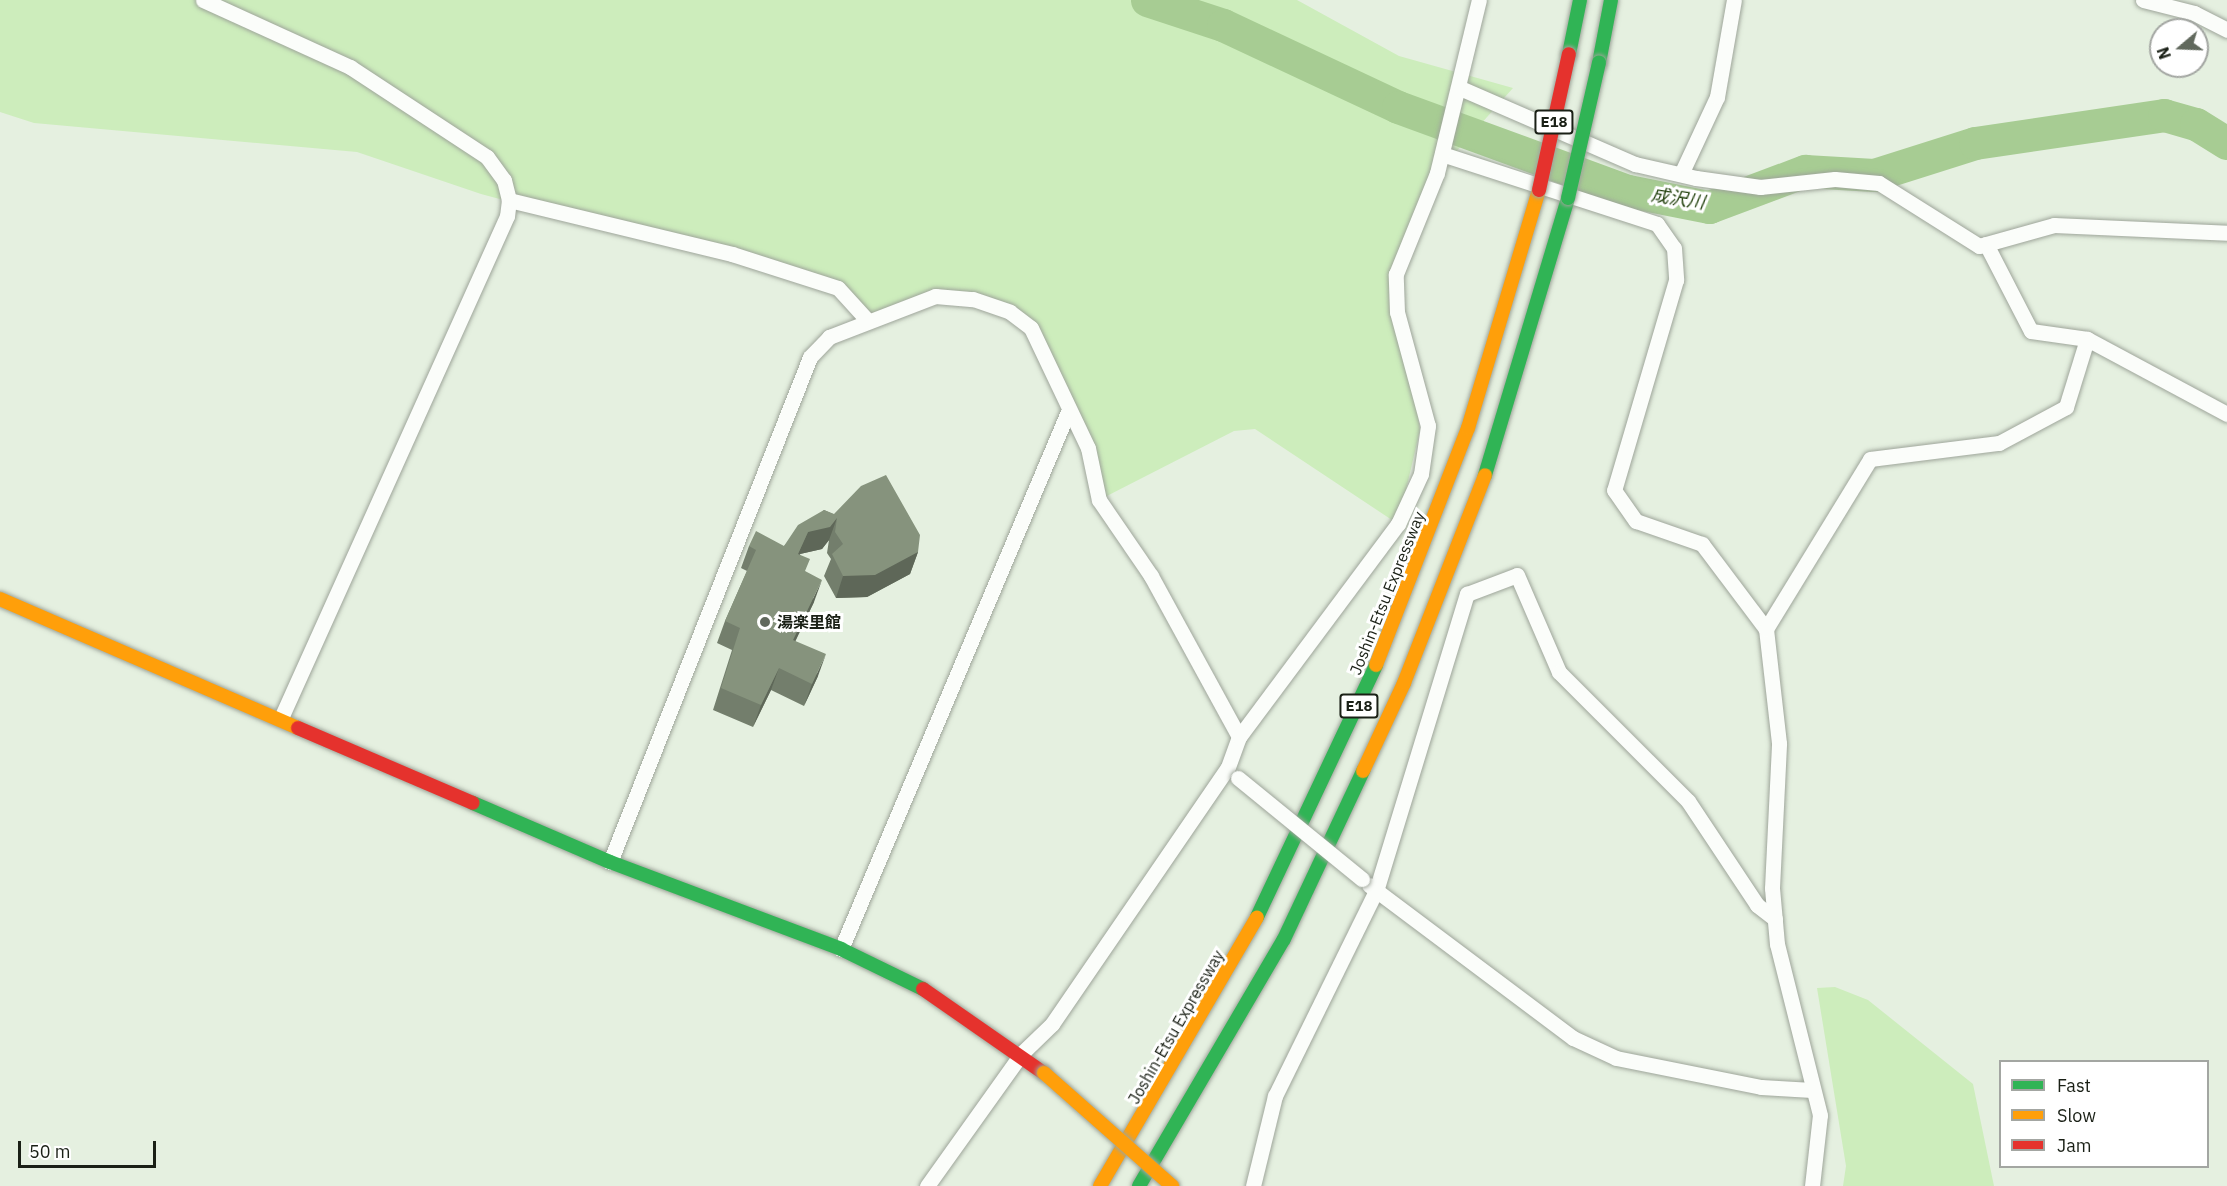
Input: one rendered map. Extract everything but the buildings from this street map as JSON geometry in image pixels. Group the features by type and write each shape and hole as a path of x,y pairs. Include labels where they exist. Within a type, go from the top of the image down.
{"main road":[{"name":"Joshin-Etsu Expressway","path":"1100,1186 1256,920 1376,669 1468,428 1539,190 1580,0"},
{"name":"E18","path":"1140,1186 1284,939 1404,683 1498,438 1568,198 1611,0"},
{"path":"0,599 281,718 610,862 841,949 932,994 1022,1053 1172,1186"}],"street":[{"path":"203,0 350,67 487,157 504,180 509,200 507,216 281,718"},
{"path":"927,1186 1022,1053 1052,1023 1233,772 1239,737 1398,524 1421,474 1428,426 1397,312 1396,274 1442,154 1460,88 1479,0"},
{"path":"1682,172 1717,96 1734,0"},
{"path":"2143,0 2194,13 2227,30"},
{"path":"1460,88 1635,164 1760,187 1835,179 1879,183 1979,246 2054,225 2227,233"},
{"path":"1442,154 1657,224 1668,240 1676,280 1614,490 1636,521 1702,544 1766,628 1779,743 1775,919 1821,1138 1812,1186"},
{"path":"509,200 732,254 838,288 868,321"},
{"path":"1986,244 2031,331 2087,339 2227,414"},
{"path":"610,862 810,357 829,337 935,296 973,299 1010,312 1030,328 1045,353 1068,412 1088,448 1100,500 1151,576 1239,737"},
{"path":"1766,628 1870,459 1999,443 2066,407 2087,339"},
{"path":"841,949 1068,412"},
{"path":"1253,1186 1275,1096 1376,891 1467,594 1517,575 1559,672 1688,801 1757,905 1775,919"},
{"path":"1233,772 1376,891 1573,1038 1616,1058 1761,1087 1812,1090"}],"green space":[{"path":"0,0 1297,0 1399,56 1513,88 1437,173 1396,274 1420,430 1398,524 1255,429 1234,431 1099,500 1045,353 1010,312 935,296 868,321 838,288 481,194 357,152 34,123 0,112"},
{"path":"1835,987 1868,1000 1973,1084 1994,1186 1843,1186 1846,1166 1817,988"}],"waterway":[{"name":"成沢川","path":"1147,0 1223,25 1398,107 1628,191 1709,207 1805,171 1874,175 1975,143 2164,115 2196,124 2227,143"}],"traffic: fast":[{"path":"1569,54 1580,0"},
{"path":"1599,63 1611,0"},
{"path":"1568,198 1599,63"},
{"path":"1485,475 1568,198"},
{"path":"1257,917 1376,665"},
{"path":"1139,1186 1284,939 1363,771"},
{"path":"473,803 610,862 841,949 923,989"}],"traffic: slow":[{"path":"1376,665 1468,428 1539,190"},
{"path":"1363,771 1404,683 1485,475"},
{"path":"0,599 298,728"},
{"path":"1100,1186 1257,917"},
{"path":"1044,1073 1172,1186"}],"traffic: jam":[{"path":"1539,190 1569,54"},
{"path":"298,728 473,803"},
{"path":"923,989 1044,1073"}],"place":[{"name":"湯楽里館","path":"765,622"}]}
